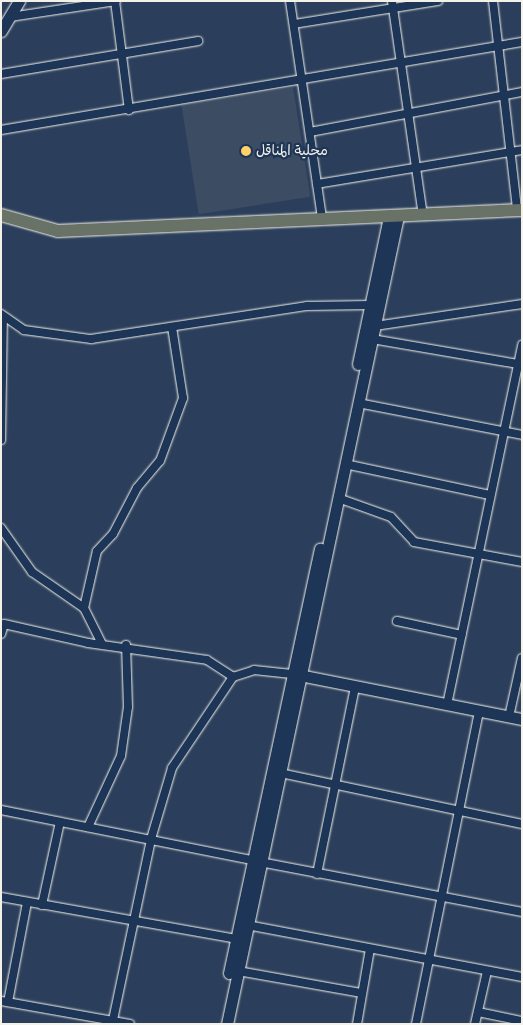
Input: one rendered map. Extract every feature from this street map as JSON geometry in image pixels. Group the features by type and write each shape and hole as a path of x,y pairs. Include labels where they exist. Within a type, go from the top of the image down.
{"main road":[{"path":"1,215 58,231 519,210"}],"street":[{"path":"1,31 19,1"},
{"path":"10,17 115,1 129,110"},
{"path":"290,1 322,219"},
{"path":"294,24 393,5 438,1"},
{"path":"493,1 519,210"},
{"path":"393,5 403,63 423,215"},
{"path":"1,74 198,41"},
{"path":"1,130 129,110 302,78 403,63 522,42"},
{"path":"310,132 522,92"},
{"path":"317,184 417,170 522,150"},
{"path":"227,1024 247,925 256,861 296,674 370,305 394,216"},
{"path":"219,1024 236,939 280,773 296,674 338,498 375,326 394,216"},
{"path":"375,326 522,304 522,298"},
{"path":"2,317 24,330 91,339 307,306 370,305"},
{"path":"1,440 2,317"},
{"path":"84,608 97,551 113,534 137,488 160,461 183,398 172,327"},
{"path":"372,340 518,364"},
{"path":"446,705 490,495 506,430 522,345"},
{"path":"358,403 506,430 522,435"},
{"path":"345,464 490,495"},
{"path":"338,498 391,518 414,542 478,552 522,562"},
{"path":"1,528 32,572 84,608 102,644"},
{"path":"396,621 462,635"},
{"path":"1,634 4,624 102,644 126,646 207,660 233,678"},
{"path":"88,827 121,756 128,707 126,646"},
{"path":"509,717 522,658"},
{"path":"113,1020 151,839 172,768 233,678 254,670 296,674 356,688 522,719"},
{"path":"317,874 356,688"},
{"path":"416,1024 479,711"},
{"path":"280,773 522,824"},
{"path":"1,810 151,839 441,900 522,912"},
{"path":"42,905 60,822"},
{"path":"1,897 236,939"},
{"path":"27,902 5,1001 130,1024"},
{"path":"247,925 522,977"},
{"path":"357,1024 370,949"},
{"path":"238,971 362,993"},
{"path":"475,1024 487,971"},
{"path":"478,1012 522,1021"}],"shaded area":[{"name":"محلية المناقل","path":"293,87 310,197 199,214 181,105"}],"place":[{"name":"محلية المناقل","path":"246,151"}]}
